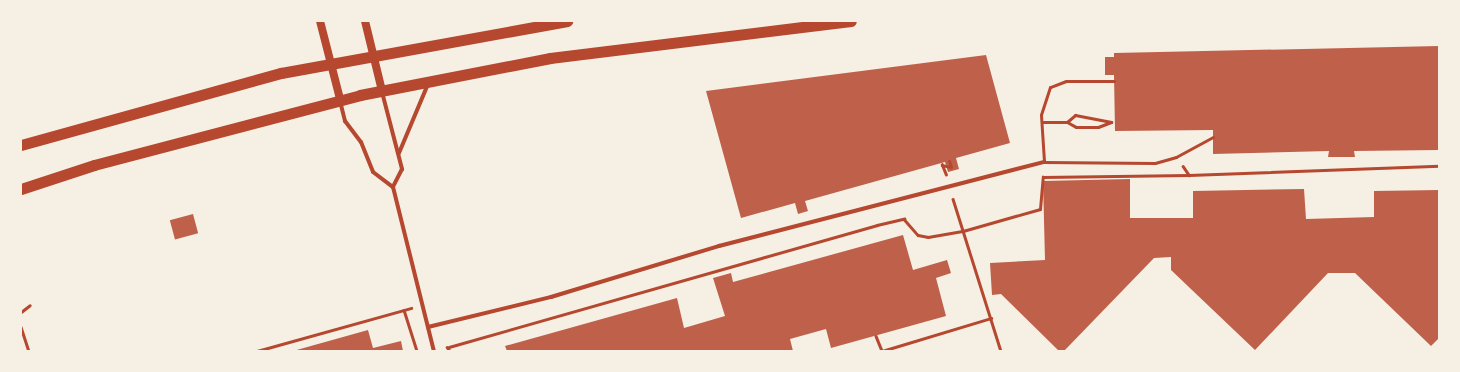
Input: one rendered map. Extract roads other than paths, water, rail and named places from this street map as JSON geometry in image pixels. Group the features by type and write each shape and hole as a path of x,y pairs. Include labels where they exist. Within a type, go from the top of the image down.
{"highway":[{"path":"21,145 281,73 567,21"},
{"path":"21,189 94,164 340,99 428,84 550,58 851,21"}],"main road":[{"path":"320,21 329,64 340,99"},
{"path":"365,21 382,91"}],"street":[{"path":"399,154 428,84"},
{"path":"382,91 402,169 393,187"},
{"path":"340,99 345,121 361,142 373,172 393,187 434,351"},
{"path":"428,327 551,296 719,246 1044,162"}],"lane":[{"path":"1114,81 1066,81 1050,87 1042,104 1044,162 1154,162 1176,157 1213,137"},
{"path":"1042,122 1067,122 1076,127 1098,127 1110,122 1075,115 1067,122"},
{"path":"21,312 30,306"}]}
